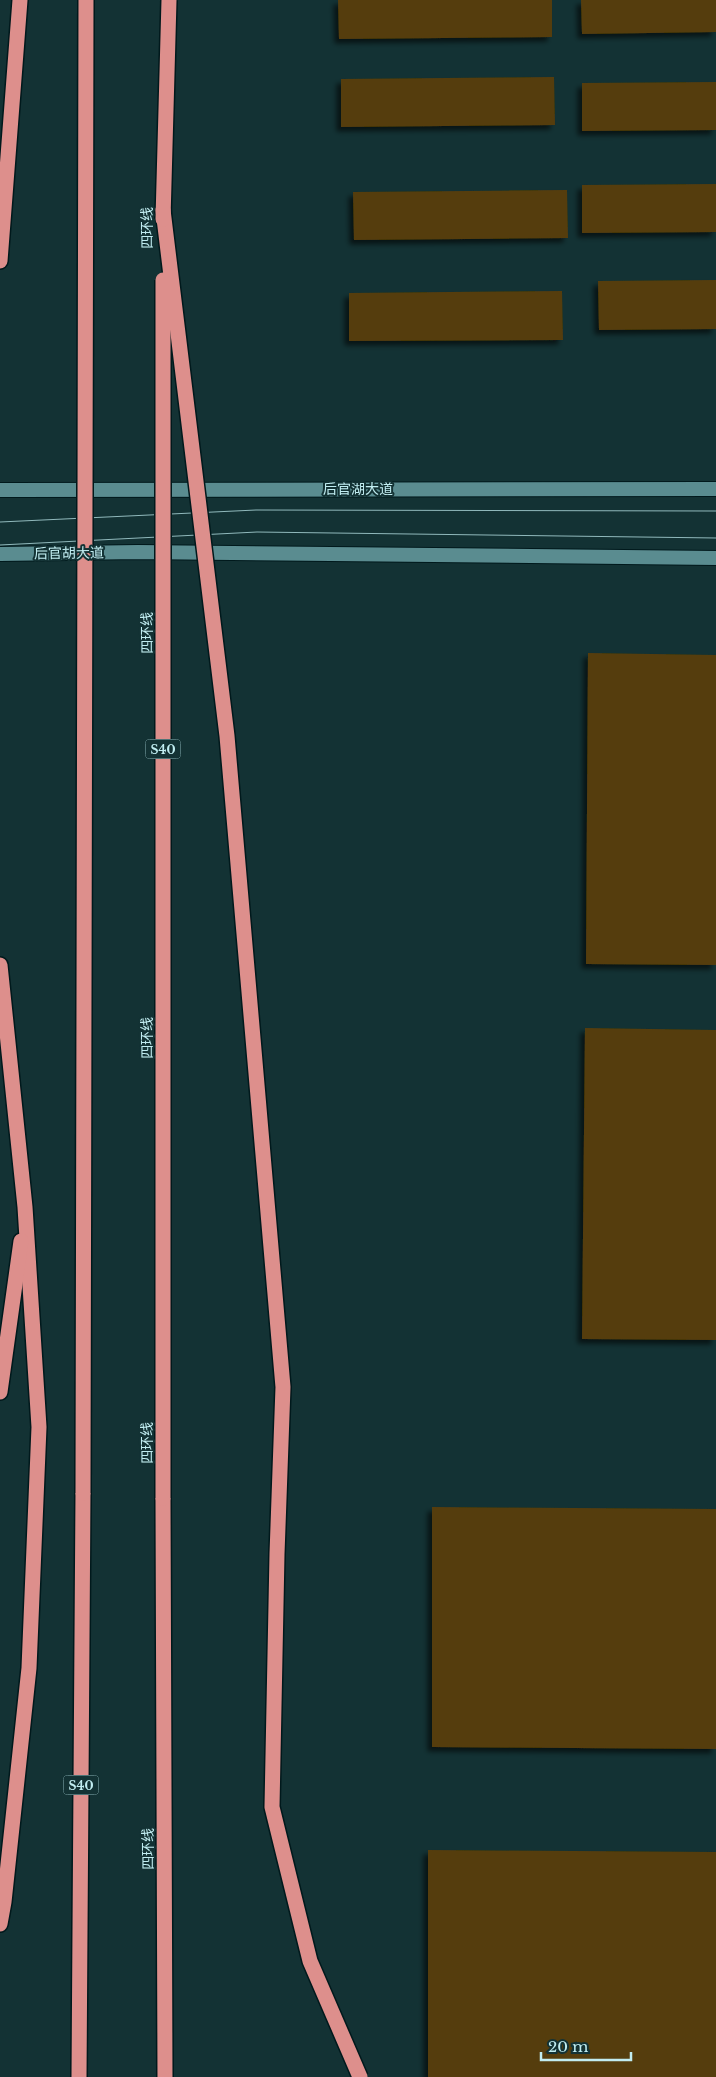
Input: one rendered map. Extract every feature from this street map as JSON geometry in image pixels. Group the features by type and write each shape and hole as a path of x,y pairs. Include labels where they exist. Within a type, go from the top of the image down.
{"highway":[{"path":"0,261 20,0"},
{"name":"S40","path":"79,2077 84,1493 86,0"},
{"name":"四环线","path":"165,2077 164,210 169,0"},
{"path":"164,210 227,736 283,1387 277,1554 272,1807 310,1961 360,2077"},
{"path":"0,965 25,1207 39,1426 29,1668 0,1924"},
{"path":"0,1392 25,1207"}],"main road":[{"name":"后官湖大道","path":"0,490 716,489"},
{"name":"后官胡大道","path":"0,554 138,552 716,558"}],"building":[{"path":"338,0 552,0 552,37 339,39"},
{"path":"581,0 716,0 716,32 582,34"},
{"path":"554,77 555,125 341,127 341,79"},
{"path":"716,82 716,130 582,131 582,83"},
{"path":"716,184 716,232 582,233 582,185"},
{"path":"567,190 568,238 354,240 353,192"},
{"path":"716,280 716,329 599,330 598,281"},
{"path":"562,291 563,340 349,341 349,293"},
{"path":"588,653 716,655 716,965 586,964"},
{"path":"585,1028 716,1030 716,1340 582,1339"},
{"path":"432,1507 716,1509 716,1749 432,1747"},
{"path":"428,1850 716,1852 716,2077 428,2077"}],"tram line":[{"path":"0,522 256,510 716,511"},
{"path":"0,545 257,532 716,538"}]}
